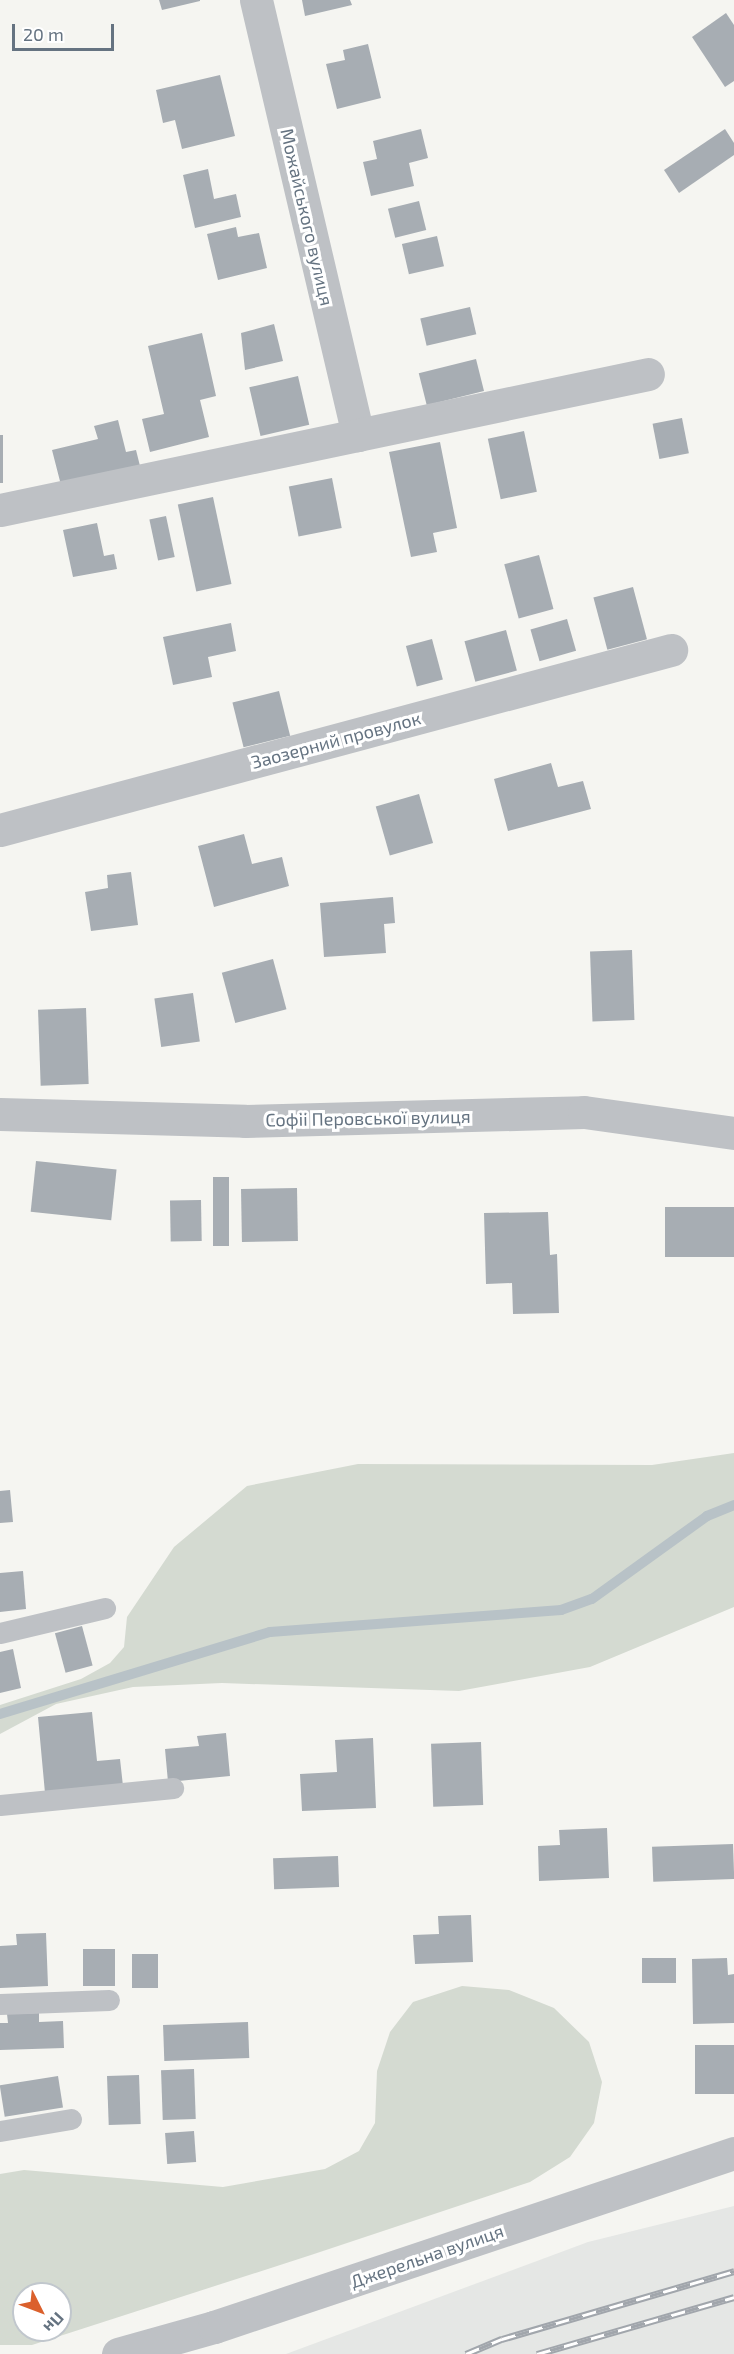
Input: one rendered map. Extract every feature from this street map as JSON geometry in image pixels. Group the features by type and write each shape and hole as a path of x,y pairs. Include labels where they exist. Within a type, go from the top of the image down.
{"street":[{"name":"Можайського вулиця","path":"256,0 358,435"},
{"path":"0,510 648,374"},
{"name":"Заозерний провулок","path":"0,830 671,650"},
{"name":"Софіі Перовської вулиця","path":"0,1114 245,1121 584,1112 734,1133"},
{"name":"Джерельна вулиця","path":"118,2354 214,2328 734,2153"}],"lane":[{"path":"0,1633 105,1608"},
{"path":"0,1805 173,1788"},
{"path":"0,2004 109,2000"},
{"path":"0,2131 71,2119"}],"shaded area":[{"path":"734,1453 734,1607 590,1667 459,1691 222,1683 133,1687 56,1704 0,1734 0,1705 81,1679 110,1663 124,1647 127,1617 174,1547 247,1486 358,1464 652,1465"},
{"path":"462,1986 509,1990 554,2008 589,2042 602,2082 594,2123 570,2157 530,2182 72,2332 72,2282 12,2282 12,2342 41,2342 32,2345 0,2345 0,2174 24,2170 223,2187 325,2169 359,2151 375,2123 377,2071 390,2032 413,2002"},
{"path":"734,2206 734,2354 286,2354 588,2242"}],"building":[{"path":"159,0 200,0 200,1 162,10"},
{"path":"302,0 350,0 352,5 305,16"},
{"path":"726,13 734,25 734,81 725,87 692,37"},
{"path":"368,44 381,98 337,109 326,64 345,60 343,50"},
{"path":"220,75 235,136 182,149 175,120 163,123 156,90"},
{"path":"421,129 428,158 409,163 414,186 371,196 363,162 377,159 373,141"},
{"path":"725,129 734,143 734,155 679,193 664,170"},
{"path":"208,169 214,199 236,194 241,217 195,228 183,175"},
{"path":"419,201 426,230 395,238 388,209"},
{"path":"236,227 238,237 259,233 267,268 218,280 207,234"},
{"path":"437,236 444,266 409,274 402,244"},
{"path":"470,307 476,334 427,346 420,318"},
{"path":"274,324 283,361 245,370 241,333"},
{"path":"202,333 216,396 200,400 209,437 150,452 142,419 164,414 148,346"},
{"path":"476,359 484,391 427,405 419,373"},
{"path":"298,376 309,425 261,436 249,387"},
{"path":"682,418 689,453 659,459 653,424"},
{"path":"118,420 126,452 136,450 141,470 62,489 52,450 98,439 94,426"},
{"path":"524,431 537,492 501,499 488,439"},
{"path":"0,435 3,435 3,483 0,483"},
{"path":"440,442 457,528 433,533 437,552 411,557 389,452"},
{"path":"332,478 342,528 299,536 289,486"},
{"path":"213,497 232,584 196,592 178,504"},
{"path":"166,516 175,557 158,561 149,520"},
{"path":"97,523 104,556 114,554 117,569 73,577 63,530"},
{"path":"539,555 553,609 519,618 504,564"},
{"path":"633,587 647,639 607,650 593,598"},
{"path":"567,619 576,651 540,661 530,629"},
{"path":"231,623 236,651 208,657 212,677 173,685 163,637"},
{"path":"506,630 517,671 475,682 464,641"},
{"path":"432,639 443,680 417,687 406,646"},
{"path":"279,691 290,736 244,747 232,703"},
{"path":"551,763 558,787 583,781 591,809 508,831 494,779"},
{"path":"419,794 433,843 390,855 376,806"},
{"path":"244,834 252,864 282,857 289,886 214,907 198,846"},
{"path":"131,872 138,925 91,931 85,892 108,888 107,875"},
{"path":"393,897 395,923 384,924 386,953 324,957 320,903"},
{"path":"632,950 634,1020 592,1021 590,951"},
{"path":"273,959 286,1009 235,1023 222,973"},
{"path":"193,993 200,1042 161,1047 154,998"},
{"path":"86,1008 89,1084 41,1086 38,1010"},
{"path":"36,1161 117,1169 111,1220 31,1212"},
{"path":"213,1177 229,1177 229,1246 213,1246"},
{"path":"297,1188 298,1241 242,1242 241,1189"},
{"path":"201,1200 202,1241 171,1242 170,1201"},
{"path":"665,1207 734,1207 734,1257 665,1257"},
{"path":"548,1212 550,1255 557,1254 559,1313 513,1314 512,1283 486,1284 484,1213"},
{"path":"10,1490 13,1522 0,1523 0,1491"},
{"path":"23,1571 26,1609 0,1612 0,1573"},
{"path":"82,1626 93,1666 66,1673 55,1633"},
{"path":"13,1649 21,1688 0,1693 0,1652"},
{"path":"92,1712 97,1761 120,1759 123,1786 45,1793 38,1717"},
{"path":"226,1733 230,1776 168,1782 165,1749 199,1746 197,1736"},
{"path":"373,1738 376,1808 302,1811 300,1774 337,1772 335,1740"},
{"path":"481,1742 483,1805 433,1807 431,1744"},
{"path":"607,1828 609,1878 539,1881 538,1846 560,1845 559,1830"},
{"path":"733,1844 734,1879 653,1882 652,1847"},
{"path":"338,1856 339,1887 274,1889 273,1858"},
{"path":"471,1915 473,1962 415,1964 413,1935 439,1934 438,1916"},
{"path":"46,1933 48,1986 0,1988 0,1946 17,1945 16,1934"},
{"path":"83,1949 115,1949 115,1986 83,1986"},
{"path":"132,1954 158,1954 158,1988 132,1988"},
{"path":"642,1958 676,1958 676,1983 642,1983"},
{"path":"727,1958 728,1975 734,1974 734,2023 693,2024 692,1959"},
{"path":"39,2013 39,2022 63,2021 64,2048 0,2050 0,2023 8,2023 7,2014"},
{"path":"248,2022 249,2058 164,2061 163,2025"},
{"path":"695,2045 734,2045 734,2094 695,2094"},
{"path":"194,2069 196,2119 163,2120 161,2070"},
{"path":"139,2075 141,2124 109,2125 107,2076"},
{"path":"58,2076 63,2108 5,2117 0,2085"},
{"path":"194,2131 196,2162 167,2164 165,2133"}],"waterway":[{"path":"0,1714 270,1632 561,1610 592,1599 707,1516 734,1505"}],"railway":[{"path":"466,2354 502,2339 734,2271"},
{"path":"537,2354 734,2297"}]}
